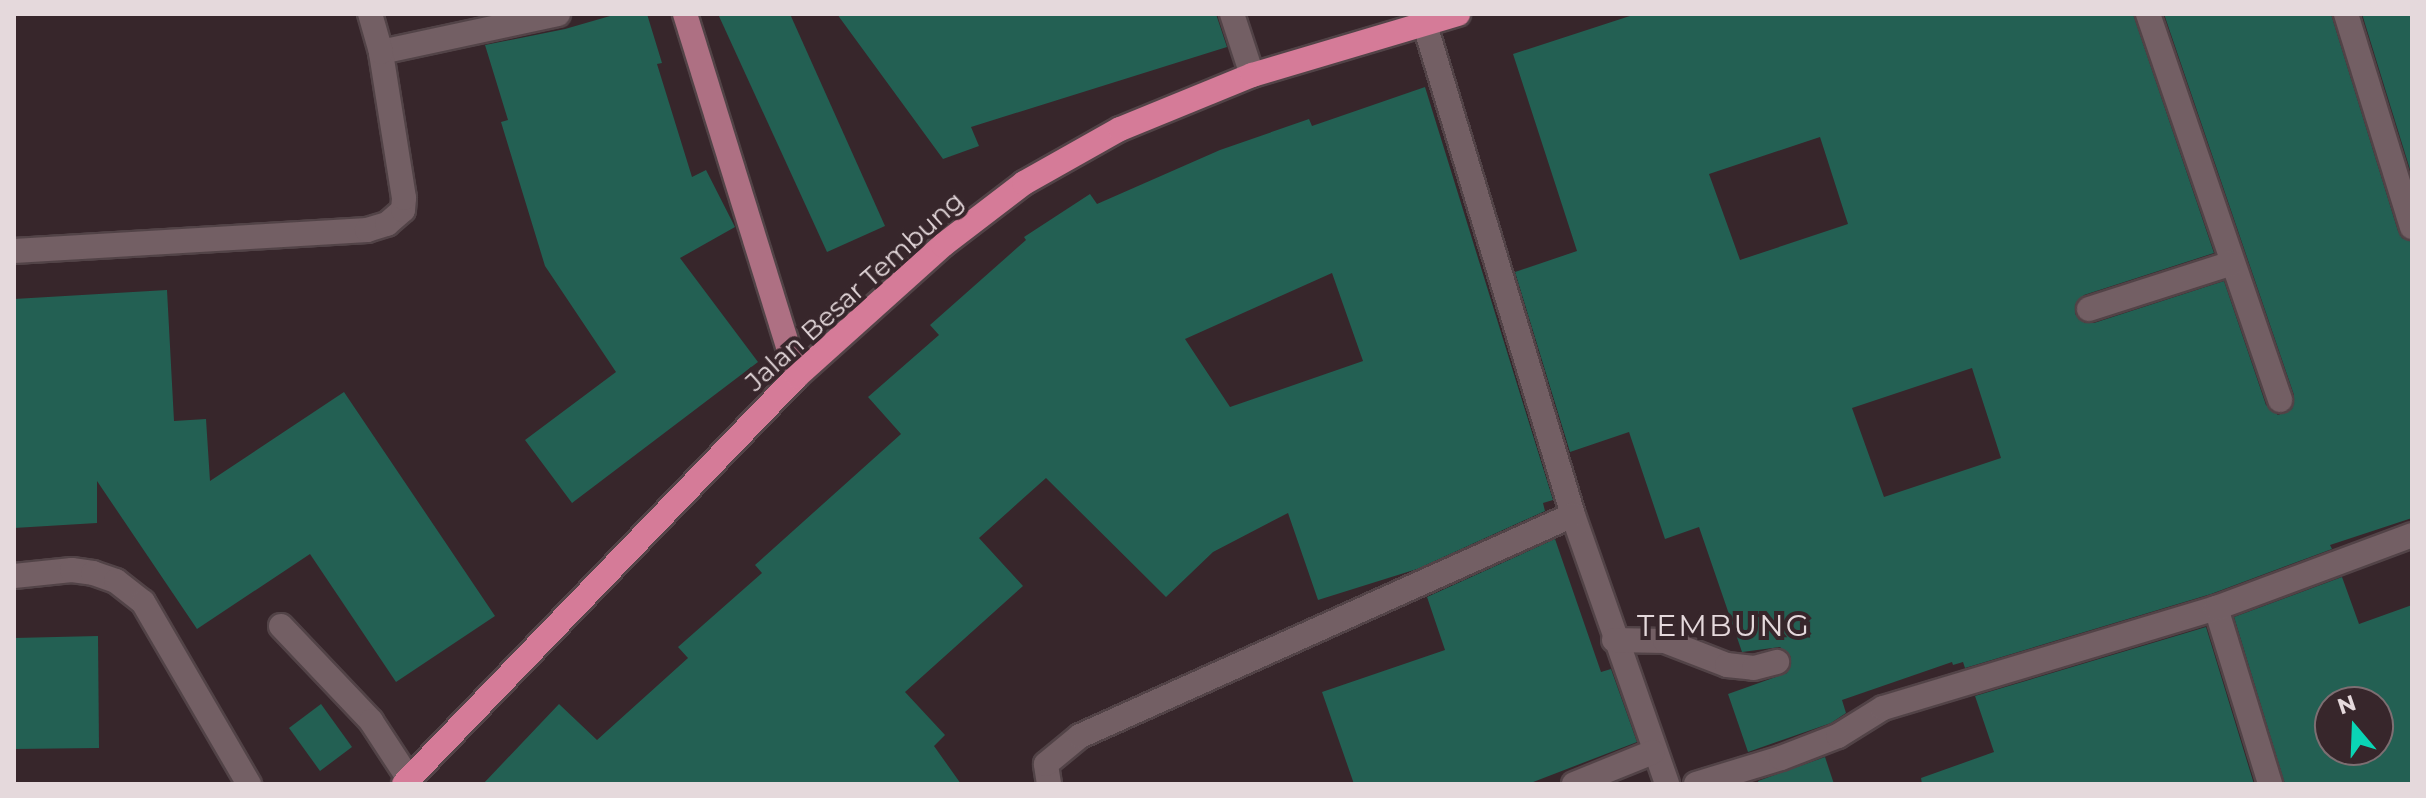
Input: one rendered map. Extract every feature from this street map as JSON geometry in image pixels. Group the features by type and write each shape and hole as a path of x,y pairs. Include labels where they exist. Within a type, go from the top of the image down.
{"highway":[{"name":"Jalan Besar Tembung","path":"406,782 797,376 943,245 1024,183 1120,129 1252,75 1458,14"}],"main road":[{"path":"685,14 797,376"}],"street":[{"path":"14,251 367,230 387,224 403,210 404,198 381,52 370,14"},
{"path":"381,52 558,14"},
{"path":"1232,14 1252,75"},
{"path":"2148,14 2280,400"},
{"path":"2346,14 2412,227"},
{"path":"1425,25 1573,515 1653,752 1667,784"},
{"path":"2089,309 2232,263"},
{"path":"1049,784 1046,764 1080,736 1573,515"},
{"path":"1696,784 1781,758 1838,736 1883,708 2216,608 2412,535"},
{"path":"14,576 72,570 93,573 116,581 143,602 249,784"},
{"path":"2216,608 2270,784"},
{"path":"281,626 371,721 406,782"},
{"path":"1614,640 1665,641 1727,665 1754,668 1777,662"},
{"path":"1574,784 1653,752"}],"building":[{"path":"617,14 647,14 662,63 657,64 692,177 706,170 735,227 680,258 758,362 572,503 525,440 616,372 545,266 501,122 508,120 485,45 565,29"},
{"path":"718,14 790,14 885,226 827,252"},
{"path":"837,14 1216,14 1227,47 971,127 979,146 943,159"},
{"path":"1636,14 2133,14 2214,253 2084,295 2075,305 2075,314 2085,323 2094,323 2224,281 2266,405 2278,415 2292,409 2294,395 2164,14 2331,14 2398,231 2402,238 2412,242 2412,518 2330,545 2332,549 2211,594 1965,668 1963,662 1953,665 1952,662 1842,700 1846,713 1831,723 1748,752 1728,694 1787,673 1791,657 1780,647 1742,652 1699,527 1665,539 1629,432 1570,452 1515,272 1577,251 1513,54","holes":["1820,137 1848,224 1740,260 1709,174","1972,368 2001,458 1884,497 1852,408"]},
{"path":"2362,14 2412,14 2412,176"},
{"path":"1425,87 1553,500 1543,503 1545,511 1417,569 1318,600 1288,513 1213,552 1166,597 1046,478 979,538 1023,586 905,692 945,735 934,746 961,784 483,784 559,704 597,740 688,658 678,647 762,573 755,565 901,434 868,397 939,335 930,325 1026,240 1024,237 1090,194 1097,204 1220,150 1309,119 1312,126","holes":["1332,273 1363,361 1230,407 1185,339"]},
{"path":"167,290 174,421 206,419 210,481 344,392 495,616 396,682 310,554 197,629 97,481 97,523 14,528 14,299"},
{"path":"1555,539 1601,672 1611,669 1637,742 1528,784 1354,784 1322,692 1445,650 1427,597"},
{"path":"2342,577 2359,624 2412,605 2412,784 2285,784 2234,617"},
{"path":"2206,627 2254,784 1922,784 1921,778 1994,752 1975,696"},
{"path":"98,636 99,748 14,749 14,638"},
{"path":"321,704 352,747 320,771 289,728"},
{"path":"1825,757 1834,784 1759,784 1758,781"}],"district":[{"name":"TEMBUNG","path":"1724,626"}]}
